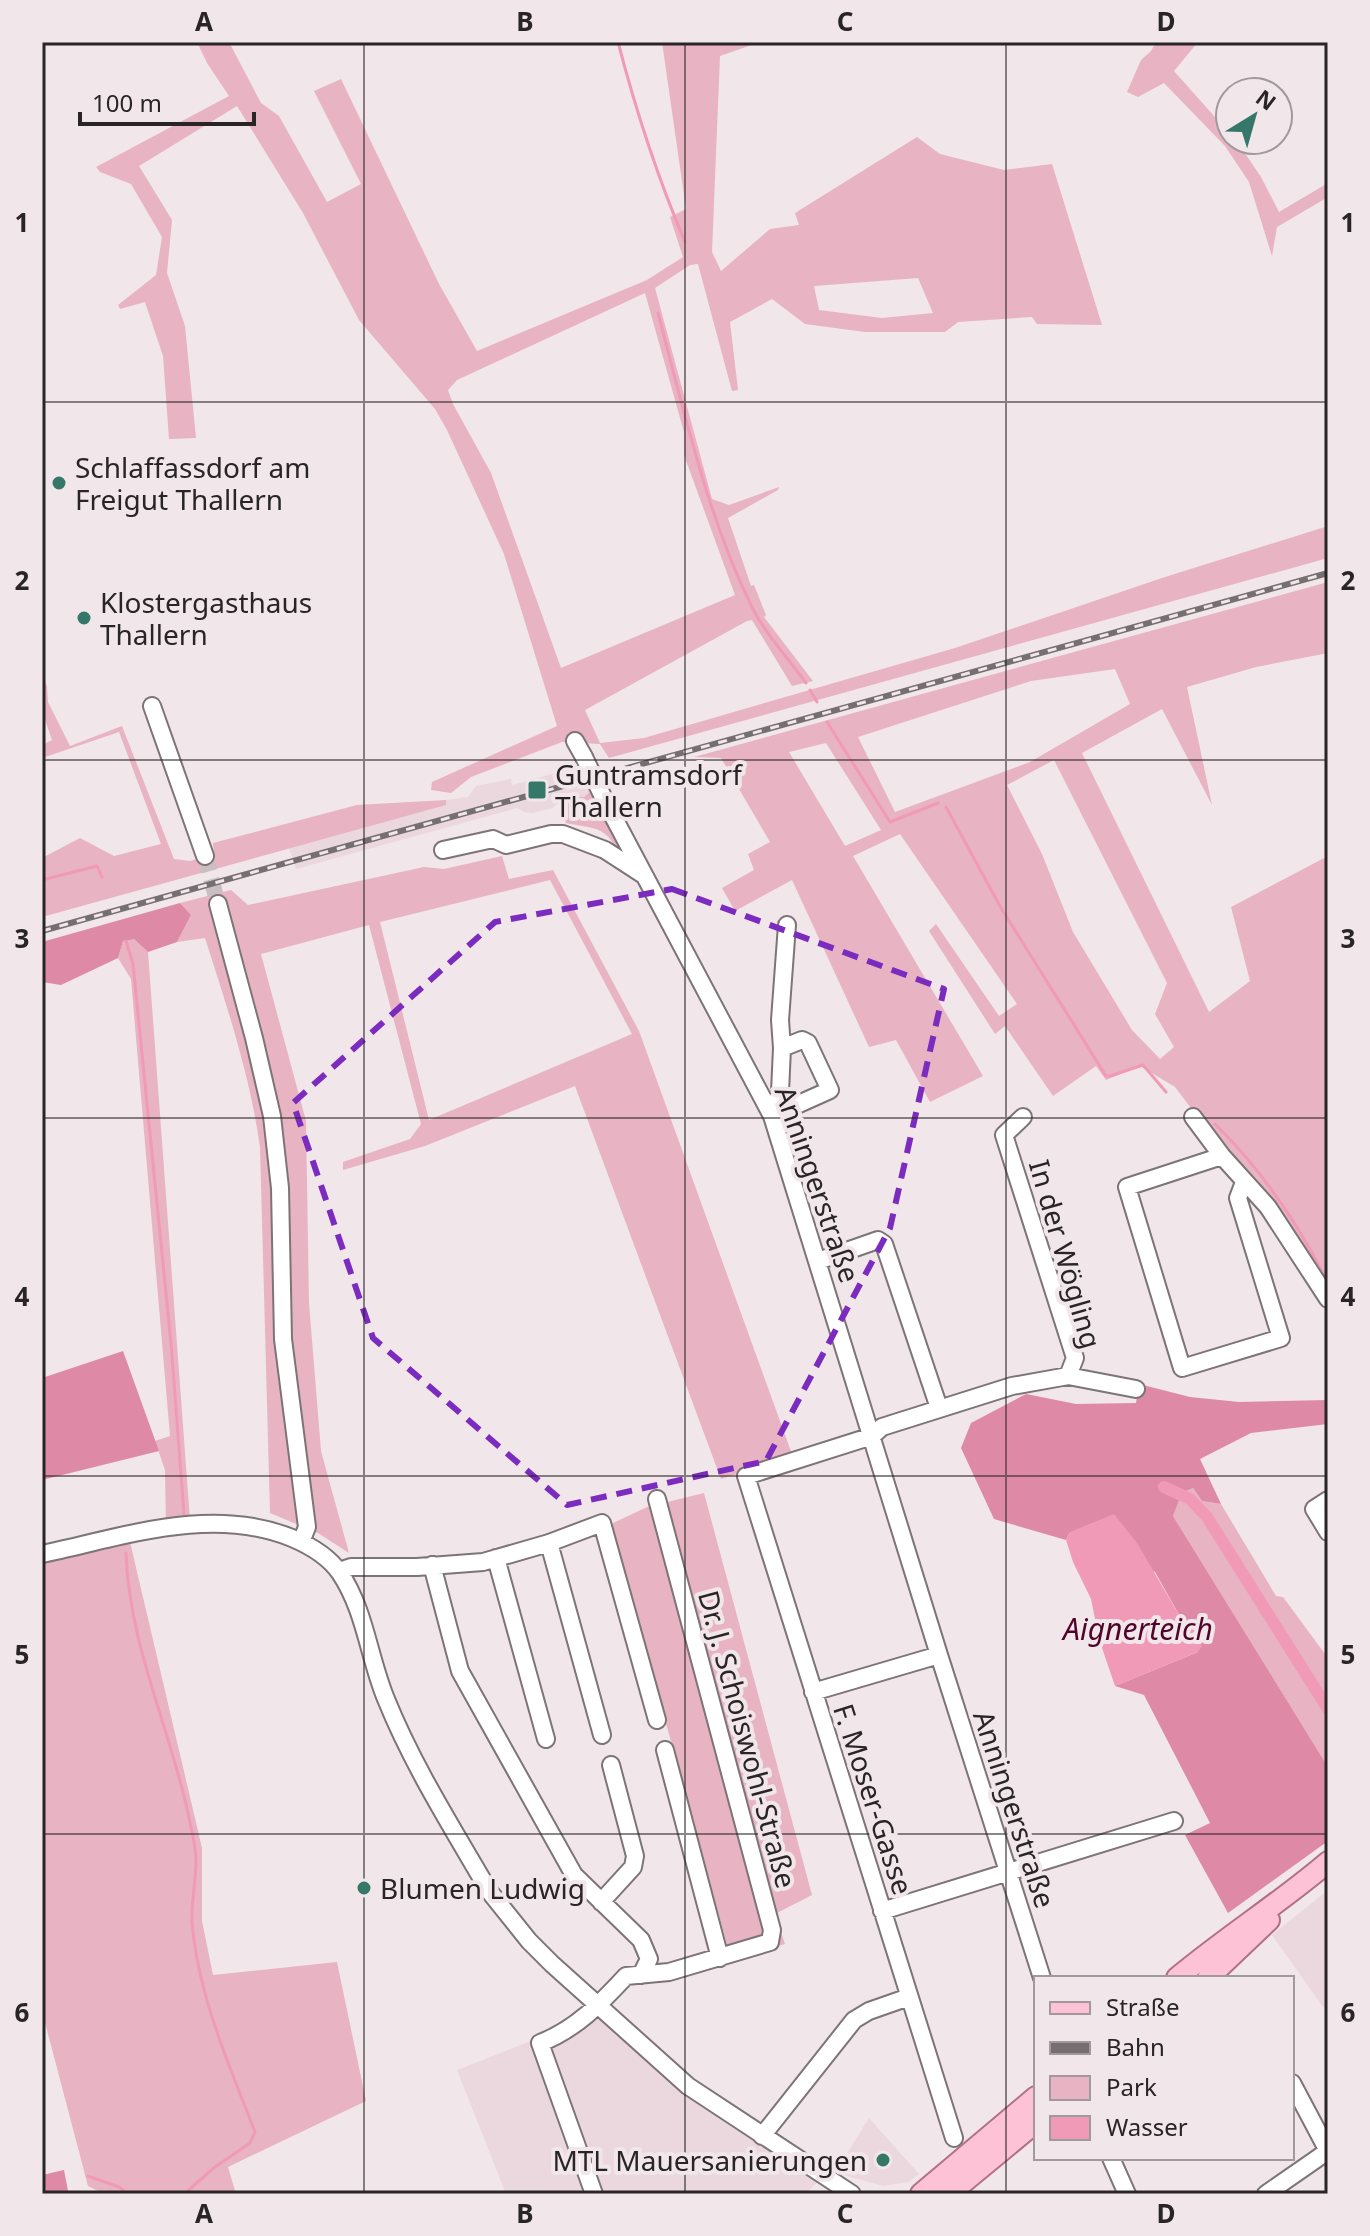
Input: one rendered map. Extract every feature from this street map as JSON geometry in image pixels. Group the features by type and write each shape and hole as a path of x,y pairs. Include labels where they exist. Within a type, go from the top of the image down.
{"main road":[{"path":"1180,1976 1255,1917 1286,1898 1328,1862"},
{"path":"1210,1976 1269,1920 1286,1898"},
{"path":"921,2194 1034,2099"},
{"path":"949,2194 1034,2124"}],"street":[{"path":"152,706 205,856"},
{"name":"Anningerstraße","path":"575,741 772,1116 1041,1976"},
{"name":"Anningerstraße","path":"443,850 493,839 506,845 563,834 605,850 643,875"},
{"path":"218,904 251,1023 272,1116 280,1188 283,1339 307,1527 301,1542"},
{"path":"772,1116 780,1092 780,1020 787,925"},
{"path":"772,1116 830,1090 808,1043 802,1040 782,1048"},
{"name":"In der Wögling","path":"872,1436 882,1427 939,1408 1012,1386 1068,1376 1075,1358 1004,1135 1023,1117"},
{"path":"1193,1117 1222,1156 1268,1207 1328,1299"},
{"path":"1222,1156 1127,1187 1182,1368 1281,1338 1238,1198 1244,1182"},
{"path":"818,1261 878,1240 884,1244 939,1408"},
{"path":"1068,1376 1136,1389"},
{"name":"F. Moser-Gasse","path":"872,1436 746,1476 954,2138"},
{"name":"Dr. J. Schoiswohl-Straße","path":"594,2194 540,2043 559,2036 598,2006 626,1976 669,1972 720,1958 770,1942 772,1930 657,1499"},
{"path":"1328,1500 1314,1509 1328,1532"},
{"path":"42,1554 200,1523 239,1523 317,1550 339,1571 355,1601 379,1682 397,1726 489,1891 529,1941 688,2086 850,2191 868,2194"},
{"path":"339,1571 351,1567 483,1562 549,1543 602,1523 657,1720"},
{"path":"549,1543 602,1735"},
{"path":"496,1558 546,1739"},
{"path":"432,1565 460,1671 574,1875 647,1949 649,1959 641,1975"},
{"path":"813,1692 939,1655"},
{"path":"665,1750 720,1958"},
{"path":"601,1902 633,1867 635,1856 611,1765"},
{"path":"882,1911 1174,1821"},
{"path":"762,2136 854,2020 869,2011 909,1997"},
{"path":"1266,2194 1328,2151 1294,2087"},
{"path":"1112,2160 1127,2194"}],"highlighted area":[{"path":"672,889 944,989 890,1228 766,1461 567,1505 373,1338 293,1103 495,922"}],"shaded area":[{"path":"581,766 593,789 584,797 564,795 553,808 532,813 517,808 296,869 289,848 445,805 446,800 468,797 476,786 511,779 512,785"},
{"path":"180,903 191,915 177,942 148,952 134,939 123,941 118,958 61,985 42,982 42,942"},
{"path":"123,1351 159,1451 42,1480 42,1378"},
{"path":"1139,1384 1190,1397 1239,1402 1328,1400 1328,1424 1251,1433 1200,1459 1221,1504 1202,1501 1193,1488 1182,1493 1173,1516 1328,1767 1328,1841 1228,1913 1185,1835 1210,1823 1144,1695 1115,1686 1198,1652 1192,1625 1181,1618 1155,1572 1070,1532 1066,1540 994,1519 961,1448 971,1423 1026,1394 1076,1404 1136,1403"},
{"path":"1328,1890 1328,2014 1272,1935"},
{"path":"584,2008 605,2015 821,2179 805,2194 506,2194 457,2070 549,2034"},
{"path":"869,2118 919,2174 908,2182 883,2186 844,2175 838,2168"},
{"path":"64,2170 68,2191 42,2194 42,2175"}],"green space":[{"path":"197,42 229,42 261,103 279,116 327,202 361,184 314,91 341,79 439,284 477,351 647,280 683,257 670,217 686,209 662,42 760,42 720,56 712,252 721,271 770,229 799,225 795,213 917,137 940,154 1004,170 1052,164 1102,325 1037,324 1032,317 958,322 945,332 865,332 805,324 772,299 730,322 738,390 732,391 698,264 690,265 655,288 712,499 729,505 779,487 728,518 751,586 754,585 766,615 764,617 813,681 792,686 752,620 747,621 585,710 600,743 644,738 955,648 1328,526 1328,558 609,758 600,744 562,742 471,777 451,793 431,790 432,782 557,726 504,554 447,430 435,409 359,320 303,213 237,106 139,166 172,220 167,273 185,326 196,438 169,439 163,356 145,302 120,309 118,305 156,275 162,237 131,184 100,172 96,167 229,96","holes":["918,278 933,313 882,318 819,310 814,286","645,293 684,432 684,455 735,595 561,668 491,473 448,390 457,380"]},
{"path":"1156,42 1198,42 1174,71 1214,116 1214,135 1164,83 1138,97 1127,92 1141,60"},
{"path":"1232,156 1247,156 1279,212 1328,183 1328,197 1277,227 1272,256 1249,182"},
{"path":"1328,582 1328,653 1256,667 1187,687 1212,805 1162,709 1082,753 1209,1012 1250,981 1231,907 1328,856 1328,1290 1175,1087 1140,1066 1106,1080 1096,1066 1053,1096 1005,1026 995,1034 929,931 936,924 999,1016 1017,1004 900,834 853,856 983,1076 930,1102 896,1040 869,1047 792,880 735,911 722,888 754,870 748,854 770,842 721,758 694,757","holes":["1115,669 1130,704 1030,762 895,812 858,737 1031,681","826,743 881,830 845,846 789,752","1054,760 1167,983 1155,1014 1174,1047 1160,1059 1132,1030 1073,932 1042,854 1007,785"]},
{"path":"42,676 47,686 48,702 70,746 122,726 174,859 190,861 214,854 213,843 357,805 446,800 446,805 42,917 42,858 80,838 114,856 161,844 119,732 42,758 42,745 52,740 42,711"},
{"path":"593,789 628,857 601,831 566,823 557,803 564,795 584,797"},
{"path":"502,856 509,879 553,870 639,1031 793,1457 721,1479 575,1086 425,1146 343,1170 343,1162 410,1139 421,1124 369,925 261,954 306,1121 309,1303 321,1451 349,1553 318,1533 270,1513 260,1147 244,1067 205,938 177,942 191,915 180,903 231,890 248,905 424,867 444,869","holes":["550,880 632,1034 429,1120 380,922"]},
{"path":"133,938 148,952 190,1520 166,1525 165,1470 155,1441 170,1436 131,979 118,958 123,941"},
{"path":"1193,1488 1202,1501 1221,1504 1276,1596 1283,1597 1328,1658 1328,1767 1173,1516 1182,1493"},
{"path":"704,1493 812,1895 775,1914 785,1944 731,1959 611,1524 647,1507"},
{"path":"130,1542 202,1848 202,1921 213,1975 337,1962 366,2101 228,2167 236,2194 104,2194 88,2186 42,2011 42,1564"}],"water":[{"name":"Aignerteich","path":"1114,1514 1137,1543 1181,1618 1192,1624 1202,1646 1198,1652 1115,1686 1099,1639 1091,1599 1066,1540 1070,1532"}],"waterway":[{"path":"618,42 648,143 685,242"},
{"path":"658,313 697,460 721,534 750,603 806,683"},
{"path":"810,690 817,702"},
{"path":"827,722 890,822 938,803"},
{"path":"946,807 1001,908 1106,1076 1143,1065 1166,1092"},
{"path":"42,880 97,866 102,877"},
{"path":"126,941 133,964 171,1343 184,1514"},
{"path":"1215,1124 1278,1199 1328,1283"},
{"path":"1164,1487 1190,1499 1207,1517 1328,1709"},
{"path":"126,1553 134,1620 180,1781 194,1843 196,1869 192,1922 201,1976 216,2029 255,2132 250,2143 215,2167 184,2194"},
{"path":"88,2176 119,2187 128,2194"}],"tunnel":[{"path":"205,856 218,904"}],"railway":[{"path":"42,931 1328,573"}],"place":[{"name":"Schlaffassdorf am Freigut Thallern","path":"59,483"},
{"name":"Klostergasthaus Thallern","path":"84,618"},
{"name":"Guntramsdorf Thallern","path":"537,790"},
{"name":"Blumen Ludwig","path":"364,1888"},
{"name":"MTL Mauersanierungen","path":"883,2160"}]}
